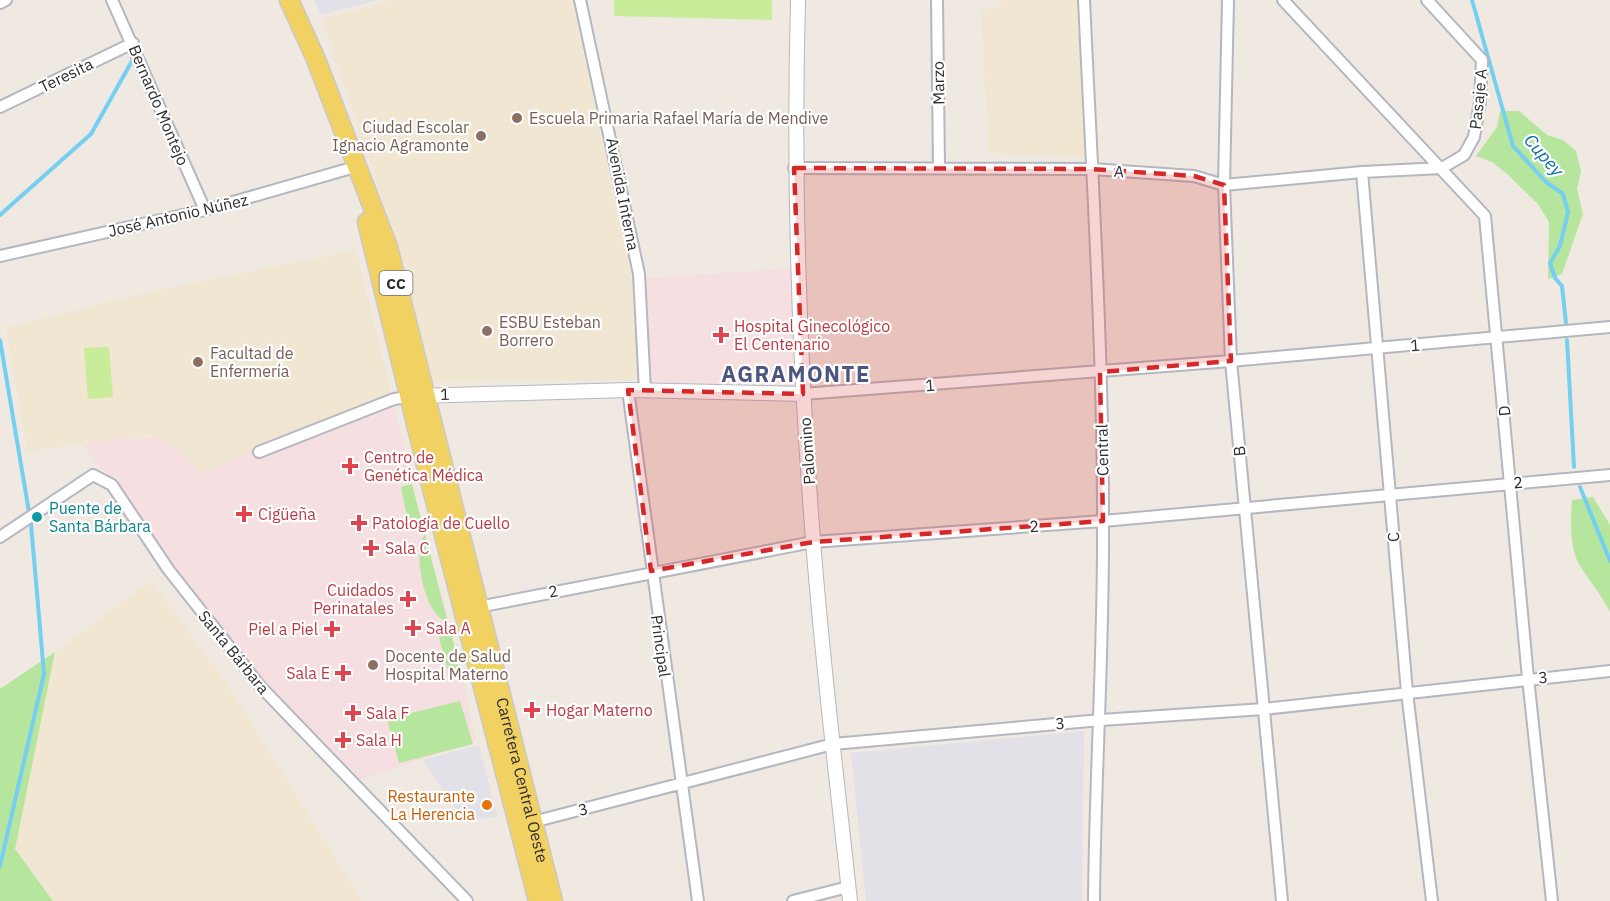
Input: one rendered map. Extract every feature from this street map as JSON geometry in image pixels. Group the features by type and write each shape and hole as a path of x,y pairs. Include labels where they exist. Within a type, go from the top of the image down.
{"main road":[{"name":"Carretera Central Oeste","path":"290,0 315,57 356,171 525,824 538,901"},
{"name":"Carretera Central Oeste","path":"525,824 553,901"}],"street":[{"path":"0,3 6,0"},
{"name":"Bernardo Montejo","path":"112,0 205,210"},
{"name":"Avenida Interna","path":"580,0 639,274 645,391"},
{"name":"Palomino","path":"798,0 794,168 803,394 813,542 849,894"},
{"name":"Marzo","path":"937,0 939,167"},
{"name":"Central","path":"1084,0 1100,372 1103,521 1101,720 1094,901"},
{"name":"B","path":"1228,0 1224,185 1231,361 1282,901"},
{"name":"D","path":"1283,0 1485,216 1528,678 1552,901"},
{"name":"Pasaje A","path":"1427,0 1482,60 1480,102 1474,137 1464,155 1442,168"},
{"name":"Teresita","path":"0,107 133,43"},
{"name":"A","path":"794,168 1092,169 1194,176 1224,185 1362,172 1442,168"},
{"name":"José Antonio Núñez","path":"0,256 205,210 356,171"},
{"name":"C","path":"1362,172 1407,692 1432,901"},
{"name":"1","path":"259,452 394,399 416,396 628,390 803,394 1498,339 1610,327"},
{"name":"Principal","path":"628,390 698,901"},
{"name":"2","path":"470,608 651,571 813,542 1103,521 1610,474"},
{"name":"Santa Bárbara","path":"0,537 93,475 112,485 168,569 260,686 467,901"},
{"name":"3","path":"525,824 833,744 1101,720 1264,709 1528,678 1610,671"},
{"path":"793,901 849,894"}],"highlighted area":[{"path":"794,168 1092,169 1194,176 1224,185 1231,361 1100,372 1103,521 813,542 651,571 628,390 803,394"}],"shaded area":[{"path":"314,0 378,0 321,15"},
{"name":"Ciudad Escolar Ignacio Agramonte","path":"393,0 572,0 631,276 640,380 433,382 400,252 322,19"},
{"path":"1002,0 1077,0 1085,157 989,153 981,10 1001,7"},
{"name":"Facultad de Enfermería","path":"356,250 392,395 201,473 177,449 150,435 27,451 6,328 149,292"},
{"name":"Hospital Ginecológico El Centenario","path":"798,268 803,394 645,391 639,279"},
{"path":"392,395 412,484 458,657 476,741 357,781 268,685 171,567 143,520 83,445 115,439 159,437 177,449 201,473"},
{"path":"152,581 231,690 362,901 53,901 15,849 55,652"},
{"path":"1084,731 1082,901 866,901 851,753"},
{"path":"479,745 497,816 466,823 422,760"}],"green space":[{"path":"614,0 772,0 772,20 614,16"},
{"path":"1500,111 1519,111 1547,135 1563,140 1576,151 1581,171 1577,189 1583,214 1562,274 1548,279 1549,222 1538,204 1506,173 1492,162 1476,156 1497,127"},
{"path":"109,347 113,397 88,399 84,348"},
{"path":"412,484 422,523 417,526 408,522 401,487"},
{"path":"1593,497 1610,525 1610,612 1579,564 1572,541 1572,500"},
{"path":"425,534 448,623 432,608 423,583 420,556 421,543"},
{"path":"443,633 452,636 460,674 450,678 439,638"},
{"path":"55,652 15,849 53,901 0,901 0,689"},
{"path":"460,701 473,744 399,763 387,719"}],"waterway":[{"name":"Cupey","path":"1472,0 1513,146 1546,182 1563,194 1568,212 1560,246 1550,263 1555,278 1562,286 1566,323"},
{"path":"0,215 91,134 132,61"},
{"path":"0,340 31,524 44,674 0,866"},
{"name":"Cupey","path":"1567,340 1574,467"},
{"name":"Cupey","path":"1580,487 1610,561"}],"place":[{"name":"Escuela Primaria Rafael María de Mendive","path":"517,118"},
{"name":"Ciudad Escolar Ignacio Agramonte","path":"481,136"},
{"name":"ESBU Esteban Borrero","path":"487,331"},
{"name":"Hospital Ginecológico El Centenario","path":"721,335"},
{"name":"Facultad de Enfermería","path":"198,362"},
{"name":"Centro de Genética Médica","path":"350,466"},
{"name":"Cigüeña","path":"244,514"},
{"name":"Puente de Santa Bárbara","path":"37,517"},
{"name":"Patología de Cuello","path":"359,523"},
{"name":"Sala C","path":"371,548"},
{"name":"Cuidados Perinatales","path":"408,599"},
{"name":"Sala A","path":"413,628"},
{"name":"Piel a Piel","path":"332,629"},
{"name":"Docente de Salud Hospital Materno","path":"373,665"},
{"name":"Sala E","path":"343,673"},
{"name":"Hogar Materno","path":"532,710"},
{"name":"Sala F","path":"353,713"},
{"name":"Sala H","path":"343,740"},
{"name":"Restaurante La Herencia","path":"487,805"}],"district":[{"name":"AGRAMONTE","path":"796,373"}]}
